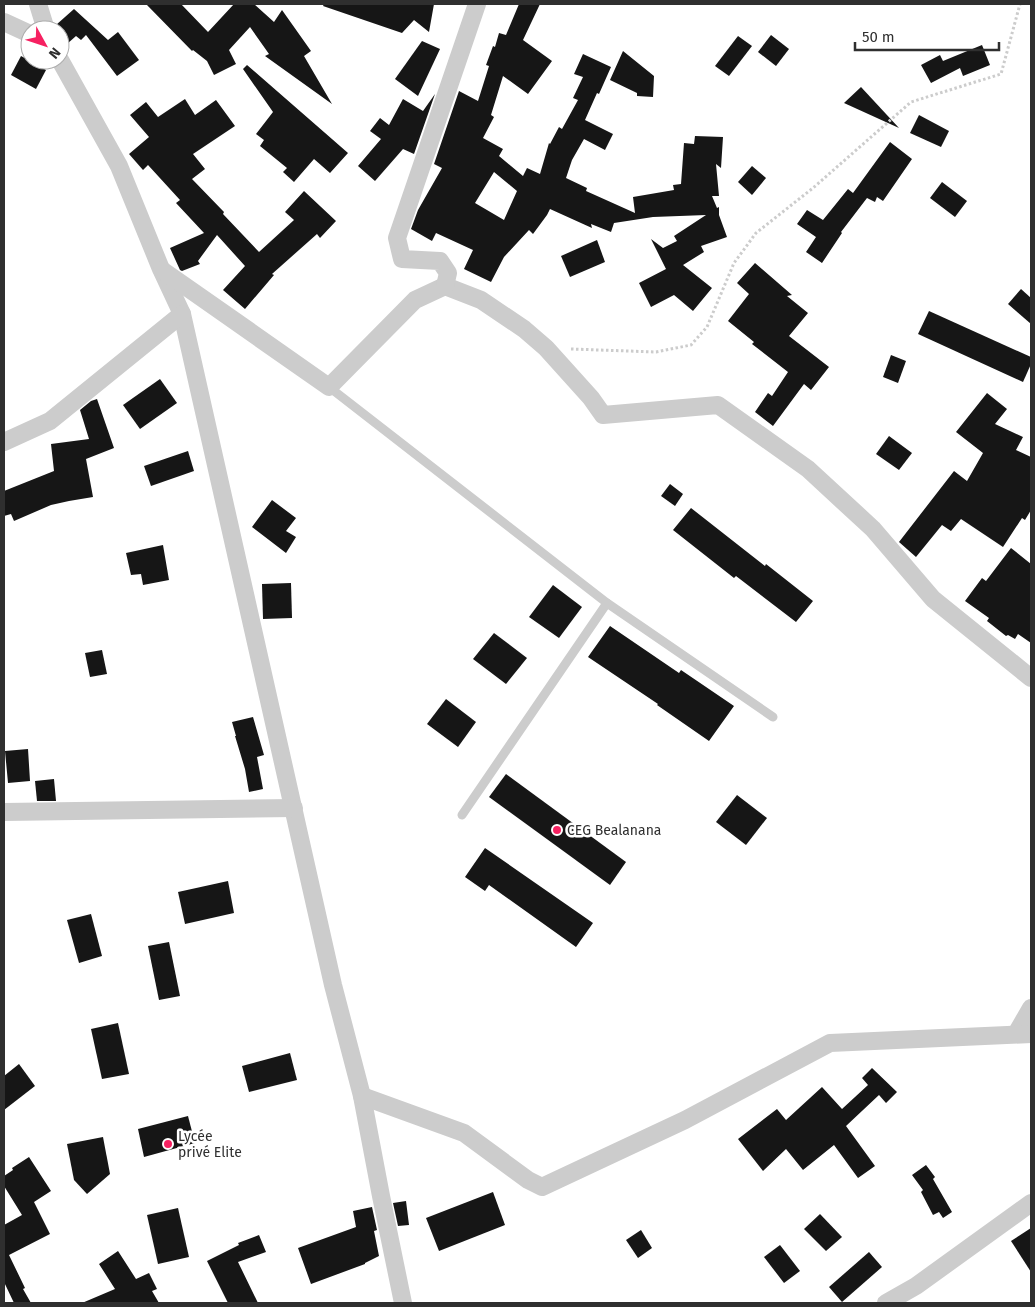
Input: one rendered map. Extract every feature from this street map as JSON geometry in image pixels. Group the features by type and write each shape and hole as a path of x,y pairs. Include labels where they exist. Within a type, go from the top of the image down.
{"street":[{"path":"38,4 43,20"},
{"path":"445,286 448,273 440,261 402,259 397,238 477,4"},
{"path":"4,22 20,29"},
{"path":"66,70 119,166 161,270 182,314 333,985 362,1096 403,1303"},
{"path":"161,270 329,387 415,300 445,286 481,300 524,329 546,348 591,398 603,415 718,405 808,469 873,529 933,599 1031,678"},
{"path":"4,442 50,421 182,314"},
{"path":"4,812 294,808"},
{"path":"362,1096 464,1132 528,1180 542,1187 685,1120 830,1042 1024,1034 1031,1008"},
{"path":"886,1303 916,1286 1031,1203"}],"lane":[{"path":"329,387 607,603 773,717"},
{"path":"462,815 607,603"}],"path":[{"path":"546,348 656,352 691,345 707,327 734,263 756,233 813,188 912,102 1001,74 1020,4"}],"building":[{"path":"146,4 181,4 208,32 234,4 254,4 274,22 282,10 311,51 304,56 332,104 265,56 269,54 250,27 229,50 236,64 214,75 207,61 192,51"},
{"path":"324,4 434,4 429,32 414,20 402,33 323,6"},
{"path":"519,4 540,4 523,40 552,61 528,94 503,76 491,115 494,117 483,138 503,149 499,156 523,176 527,168 540,174 549,143 559,127 562,129 578,100 573,98 583,77 574,74 583,54 611,67 585,120 613,134 605,150 584,139 572,160 566,178 587,188 586,191 635,213 633,197 674,190 673,185 681,184 684,143 694,144 695,136 723,137 721,168 716,164 719,196 712,196 717,208 719,207 719,215 727,237 701,246 704,252 683,265 712,288 693,311 674,295 651,307 639,283 666,269 651,239 663,248 677,241 674,236 706,215 653,217 614,223 611,232 591,224 592,228 550,209 533,234 529,230 504,257 491,282 464,269 473,250 436,233 432,241 411,229 418,210 442,168 434,164 459,91 478,101 489,66 486,65 493,46 495,47 499,33 506,35","holes":["494,172 517,191 504,220 475,203"]},
{"path":"74,9 108,40 118,32 139,60 117,76 86,35 81,40 76,36 70,41 70,20 62,20"},
{"path":"771,35 789,49 776,66 758,52"},
{"path":"738,36 752,46 729,76 715,66"},
{"path":"422,41 440,49 418,96 395,79"},
{"path":"982,45 990,65 963,76 960,68 931,83 921,65 940,55 943,61"},
{"path":"623,51 654,76 653,97 637,96 637,93 610,80"},
{"path":"20,58 20,70 46,70 36,89 11,75"},
{"path":"247,65 348,153 330,173 314,159 294,182 283,172 287,168 260,146 264,140 256,134 273,112 243,69"},
{"path":"861,87 899,128 844,103"},
{"path":"435,94 414,154 403,149 375,181 358,166 381,139 370,131 380,118 389,125 403,99 423,111"},
{"path":"185,99 195,115 216,100 235,126 193,154 205,169 192,179 259,252 294,220 285,212 304,191 336,221 320,238 317,234 272,274 274,275 245,309 223,290 245,266 217,235 198,261 200,264 182,271 180,270 170,248 204,233 176,203 180,200 148,165 143,170 129,154 149,137 130,115 146,102 158,117"},
{"path":"919,115 949,131 941,147 910,133"},
{"path":"890,142 912,159 883,201 877,197 875,202 867,198 841,232 822,263 806,252 816,237 797,224 807,210 823,220 848,189 853,193"},
{"path":"752,166 766,178 752,195 738,182"},
{"path":"942,182 967,201 955,217 930,198"},
{"path":"597,240 605,262 570,277 561,256"},
{"path":"755,263 792,295 787,296 808,313 789,336 829,367 811,390 804,384 773,426 755,412 768,393 772,396 788,372 752,344 754,342 728,321 749,294 737,283"},
{"path":"1021,289 1031,298 1031,324 1008,304"},
{"path":"929,311 1031,357 1031,364 1023,382 918,334"},
{"path":"891,355 906,361 898,383 883,377"},
{"path":"160,379 177,403 140,429 123,405"},
{"path":"987,393 1007,409 995,424 1023,437 1016,450 1031,457 1031,510 1025,520 1022,518 1003,547 961,519 951,531 942,525 916,557 899,542 954,471 967,481 983,453 956,432"},
{"path":"97,399 114,448 86,459 93,497 51,505 14,521 11,514 4,516 4,491 54,471 51,444 89,439 80,410 91,401"},
{"path":"889,436 912,453 899,470 876,454"},
{"path":"188,451 194,471 151,486 144,466"},
{"path":"670,484 683,494 675,506 661,496"},
{"path":"272,500 296,518 286,531 296,537 286,553 252,527"},
{"path":"691,508 813,601 796,622 736,576 734,578 673,530"},
{"path":"163,545 169,580 143,585 141,574 131,575 126,553"},
{"path":"1011,548 1031,564 1031,643 1018,634 1015,639 1008,635 1006,636 987,621 989,618 965,601 982,578 986,581"},
{"path":"291,583 292,618 263,619 262,584"},
{"path":"553,585 582,607 559,638 529,617"},
{"path":"610,626 679,673 681,670 734,706 709,741 588,657"},
{"path":"494,633 527,658 506,684 473,659"},
{"path":"102,650 107,674 90,677 85,653"},
{"path":"446,699 476,722 458,747 427,724"},
{"path":"253,717 264,755 257,757 263,789 249,792 245,769 232,722"},
{"path":"28,749 30,781 8,783 5,751"},
{"path":"506,774 626,862 610,885 489,797"},
{"path":"54,779 56,801 37,801 35,781"},
{"path":"737,795 767,818 746,845 716,822"},
{"path":"485,848 593,923 576,947 489,885 485,891 465,877"},
{"path":"228,881 234,913 185,924 178,892"},
{"path":"91,914 102,956 79,963 67,920"},
{"path":"169,942 180,996 159,1000 148,946"},
{"path":"118,1023 129,1074 102,1079 91,1029"},
{"path":"290,1053 297,1080 249,1092 242,1066"},
{"path":"19,1064 35,1086 4,1110 4,1076"},
{"path":"872,1068 897,1092 886,1103 879,1095 846,1126 875,1166 858,1178 834,1145 803,1170 786,1149 763,1171 738,1139 777,1109 786,1120 822,1087 842,1109 868,1085 862,1078"},
{"path":"188,1116 195,1143 144,1157 138,1129"},
{"path":"103,1137 110,1174 87,1194 74,1180 67,1144"},
{"path":"29,1157 51,1191 34,1202 50,1234 9,1255 31,1303 14,1303 4,1282 4,1225 22,1215 4,1186 4,1176 13,1170 12,1168"},
{"path":"926,1165 935,1177 933,1179 952,1212 943,1218 939,1212 933,1215 921,1192 923,1190 912,1175"},
{"path":"493,1192 505,1225 439,1251 426,1218"},
{"path":"406,1201 409,1225 398,1226 393,1203"},
{"path":"372,1207 377,1230 374,1231 379,1256 365,1264 311,1284 298,1248 356,1227 353,1211"},
{"path":"178,1208 189,1257 158,1264 147,1215"},
{"path":"820,1214 842,1237 826,1251 804,1229"},
{"path":"1031,1228 1031,1272 1011,1241"},
{"path":"641,1230 652,1248 638,1258 626,1240"},
{"path":"259,1235 266,1252 238,1262 258,1303 228,1303 207,1261 239,1245 238,1243"},
{"path":"780,1245 800,1271 784,1283 764,1257"},
{"path":"118,1251 136,1279 149,1273 157,1289 152,1291 159,1303 82,1303 115,1289 99,1264"},
{"path":"869,1252 882,1267 842,1302 829,1287"}],"place":[{"name":"CEG Bealanana","path":"557,830"},
{"name":"Lycée privé Elite","path":"168,1144"}]}
